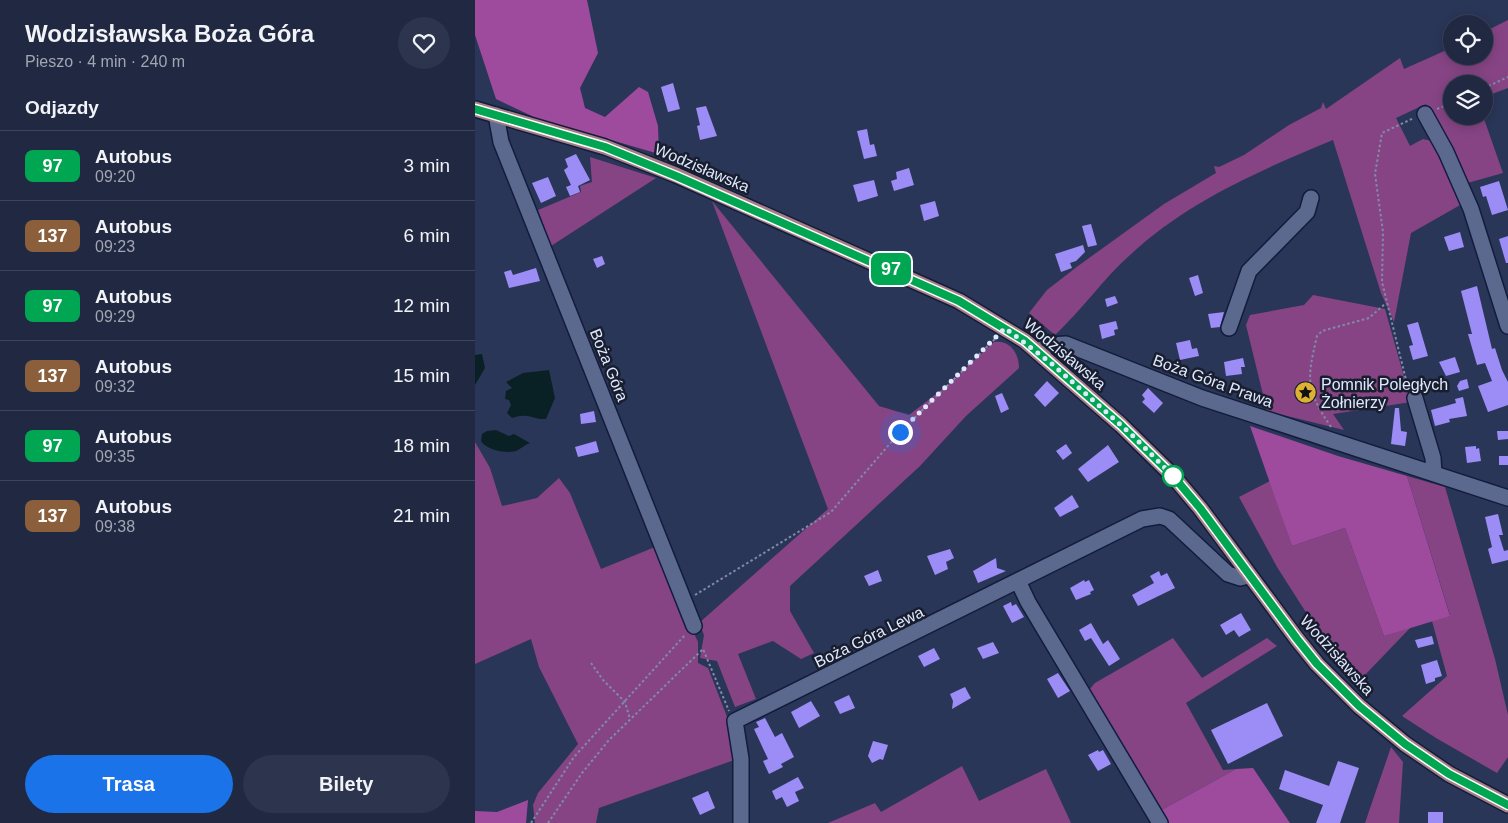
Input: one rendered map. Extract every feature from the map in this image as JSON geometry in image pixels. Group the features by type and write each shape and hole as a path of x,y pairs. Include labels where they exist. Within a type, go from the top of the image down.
{"main road":[{"name":"Wodzisławska","path":"475,109 605,147 668,172 912,279 959,301 1005,328 1038,351 1121,425 1173,476 1200,508 1248,576 1317,664 1359,706 1405,744 1449,774 1507,800"}],"street":[{"path":"1425,114 1446,152 1471,209 1508,326"},
{"name":"Boża Góra","path":"496,115 501,142 693,626"},
{"path":"1229,328 1249,271 1307,212 1311,198"},
{"name":"Boża Góra Prawa","path":"1038,351 1049,345 1066,344 1202,398 1508,498"},
{"path":"1415,398 1433,458 1435,474"},
{"name":"Boża Góra Lewa","path":"735,722 1019,583 1142,520 1159,516 1175,523 1228,574 1240,578 1248,576"},
{"path":"1019,583 1028,602 1161,823"},
{"path":"735,722 741,759 741,823"}],"path":[{"path":"1493,84 1508,77"},
{"path":"1342,443 1325,418 1309,384 1317,336 1331,328 1343,327 1369,318 1385,304 1381,270 1383,232 1375,174 1382,133 1399,123 1443,106"},
{"path":"690,598 831,512 900,432 1005,328"},
{"path":"531,823 574,757 693,626"},
{"path":"548,823 586,767 629,719 703,649 721,695 735,722"},
{"path":"591,663 603,680 625,702 629,719"}],"shaded area":[{"path":"475,0 587,0 598,53 580,88 585,108 605,117 639,87 648,92 658,126 659,154 536,118 496,99 475,35"},
{"path":"1508,20 1508,88 1493,94 1493,75 1443,75 1443,125 1486,125 1503,173 1464,184 1426,104 1396,118 1410,146 1423,139 1436,142 1462,204 1411,233 1394,322 1381,293 1333,140 1252,175 1176,218 1120,264 1055,335 1029,313 1047,290 1164,204 1216,173 1214,166 1219,167 1244,155 1289,125 1321,108 1323,102 1326,109 1400,58 1404,69 1443,52 1443,65 1493,65 1493,28"},
{"path":"590,157 656,178 551,246 538,210 581,192 580,186 592,182"},
{"path":"712,201 879,406 909,415 949,384 994,342 1009,345 1019,362 1019,368 966,416 920,466 790,586 790,611 814,653 801,659 773,641 738,654 756,699 735,707 717,661 700,658 704,635 699,623 828,509"},
{"path":"1313,295 1385,309 1411,402 1333,414 1344,430 1267,411 1246,325 1250,315 1304,305"},
{"path":"482,354 485,368 475,385 475,355"},
{"path":"549,370 555,398 546,419 527,416 512,418 507,413 511,405 509,400 505,399 506,391 512,388 506,382 523,373"},
{"path":"1250,426 1338,456 1407,476 1450,616 1384,636 1345,528 1292,546"},
{"path":"496,430 509,436 514,434 530,443 518,450 509,452 493,449 481,441 482,434 487,431"},
{"path":"475,442 490,468 502,506 537,498 559,478 570,493 601,569 655,547 698,642 698,663 708,668 733,732 737,759 599,808 596,823 535,823 533,805 538,793 578,744 539,667 531,639 475,664"},
{"path":"1407,476 1445,487 1495,659 1508,715 1508,757 1497,773 1402,716 1447,676 1432,621 1450,615"},
{"path":"1270,481 1292,546 1345,528 1384,636 1411,627 1363,677 1323,639 1277,567 1239,497"},
{"path":"1173,638 1202,678 1267,638 1277,646 1186,703 1223,770 1236,769 1158,812 1089,690 1095,683"},
{"path":"1391,747 1403,762 1399,823 1365,823"},
{"path":"962,766 979,801 1046,769 1071,823 828,823 875,803 881,812"},
{"path":"1253,768 1290,823 1164,823 1158,812 1236,769"},
{"path":"528,800 526,823 475,823 475,811 497,812"}],"building":[{"path":"673,83 680,109 668,112 661,87"},
{"path":"706,106 717,136 700,140 697,126 700,125 696,108"},
{"path":"867,129 870,145 874,144 877,156 864,159 857,131"},
{"path":"576,154 590,180 578,186 580,192 570,196 566,187 571,185 564,170 568,167 565,159"},
{"path":"909,168 914,185 894,191 891,181 897,179 896,172"},
{"path":"548,177 556,196 541,203 532,183"},
{"path":"874,180 878,196 858,202 853,185"},
{"path":"1499,181 1508,210 1492,215 1486,196 1483,197 1480,187"},
{"path":"935,201 939,216 924,221 920,205"},
{"path":"1091,224 1097,245 1088,247 1082,226"},
{"path":"1460,232 1464,247 1449,251 1444,237"},
{"path":"1508,236 1508,263 1506,263 1499,239"},
{"path":"1083,245 1085,252 1076,261 1070,263 1072,268 1061,272 1055,254"},
{"path":"602,256 605,264 597,268 593,259"},
{"path":"536,268 540,281 509,288 504,272 511,270 513,275"},
{"path":"1198,275 1203,293 1195,296 1189,278"},
{"path":"1477,286 1492,349 1495,348 1508,382 1508,405 1488,412 1478,386 1492,381 1485,363 1477,365 1468,334 1472,334 1461,291"},
{"path":"1115,296 1118,303 1107,307 1105,299"},
{"path":"1224,312 1220,327 1211,328 1208,314"},
{"path":"1116,321 1118,329 1114,330 1115,335 1102,339 1099,325"},
{"path":"1418,322 1428,356 1413,360 1409,346 1413,345 1407,325"},
{"path":"1190,340 1192,349 1197,348 1199,356 1180,360 1176,343"},
{"path":"1455,357 1460,372 1446,376 1439,362"},
{"path":"1243,358 1245,367 1241,367 1242,374 1226,376 1224,362"},
{"path":"1467,379 1469,388 1459,391 1457,386 1460,381"},
{"path":"1047,381 1059,393 1045,407 1034,395"},
{"path":"1148,388 1163,403 1154,413 1142,402 1145,399 1142,395"},
{"path":"1002,393 1009,409 1001,413 995,396"},
{"path":"1463,397 1467,416 1449,419 1450,422 1435,426 1431,410 1456,403 1455,399"},
{"path":"1395,408 1399,408 1401,431 1407,432 1405,446 1391,444"},
{"path":"594,411 596,422 581,424 580,414"},
{"path":"1497,431 1508,431 1508,439 1498,440"},
{"path":"596,441 599,452 578,457 575,447"},
{"path":"1066,444 1072,453 1063,460 1056,451"},
{"path":"1108,445 1119,462 1088,482 1078,469"},
{"path":"1476,446 1476,449 1479,448 1481,461 1467,463 1465,447"},
{"path":"1499,456 1508,456 1508,465 1499,465"},
{"path":"1072,495 1079,507 1060,517 1054,508"},
{"path":"1498,514 1503,535 1499,535 1504,551 1508,550 1508,560 1492,564 1488,549 1492,547 1485,517"},
{"path":"950,549 954,558 946,562 948,569 935,575 927,556"},
{"path":"996,558 997,568 1006,571 978,583 973,571"},
{"path":"878,570 882,581 869,586 864,576"},
{"path":"1159,571 1161,576 1167,573 1175,588 1138,606 1132,595 1154,583 1150,576"},
{"path":"1084,580 1085,582 1089,580 1094,590 1090,592 1091,594 1076,600 1070,588"},
{"path":"1011,602 1012,606 1016,604 1024,617 1012,623 1003,606"},
{"path":"1241,613 1251,630 1239,637 1234,630 1226,635 1220,625"},
{"path":"1091,623 1103,644 1108,640 1120,659 1109,666 1091,638 1085,641 1079,630"},
{"path":"1432,636 1434,644 1418,648 1415,640"},
{"path":"993,642 999,653 983,659 977,648"},
{"path":"934,648 940,659 924,667 918,656"},
{"path":"1437,660 1442,676 1426,684 1421,665"},
{"path":"1058,673 1070,691 1058,698 1047,679"},
{"path":"965,687 971,698 952,709 953,701 950,694"},
{"path":"849,695 855,708 840,714 834,702"},
{"path":"811,701 820,716 799,728 791,712"},
{"path":"1267,703 1283,736 1228,764 1211,730"},
{"path":"765,718 775,737 782,733 794,757 781,764 783,767 769,774 763,761 768,759 754,729 759,727 756,722"},
{"path":"873,741 888,745 883,760 880,759 872,763 868,756"},
{"path":"1098,750 1099,752 1103,750 1111,764 1098,771 1088,755"},
{"path":"1338,761 1359,768 1340,823 1316,823 1323,805 1279,789 1285,770 1329,786"},
{"path":"798,777 804,788 795,792 799,801 787,807 782,797 776,800 772,791"},
{"path":"708,791 715,808 700,815 692,798"},
{"path":"1428,812 1443,812 1443,823 1428,823"}],"bus line":[{"name":"97","path":"475,109 553,131 627,155 912,279 986,315 1025,341 1141,443 1173,476 1200,508 1255,586 1317,664 1359,706 1405,744 1449,774 1508,805"}],"place":[{"name":"Pomnik Poległych Żołnierzy","path":"1305,393"}],"route":[{"path":"900,432 1005,328 1038,351 1141,443 1173,476"}]}
